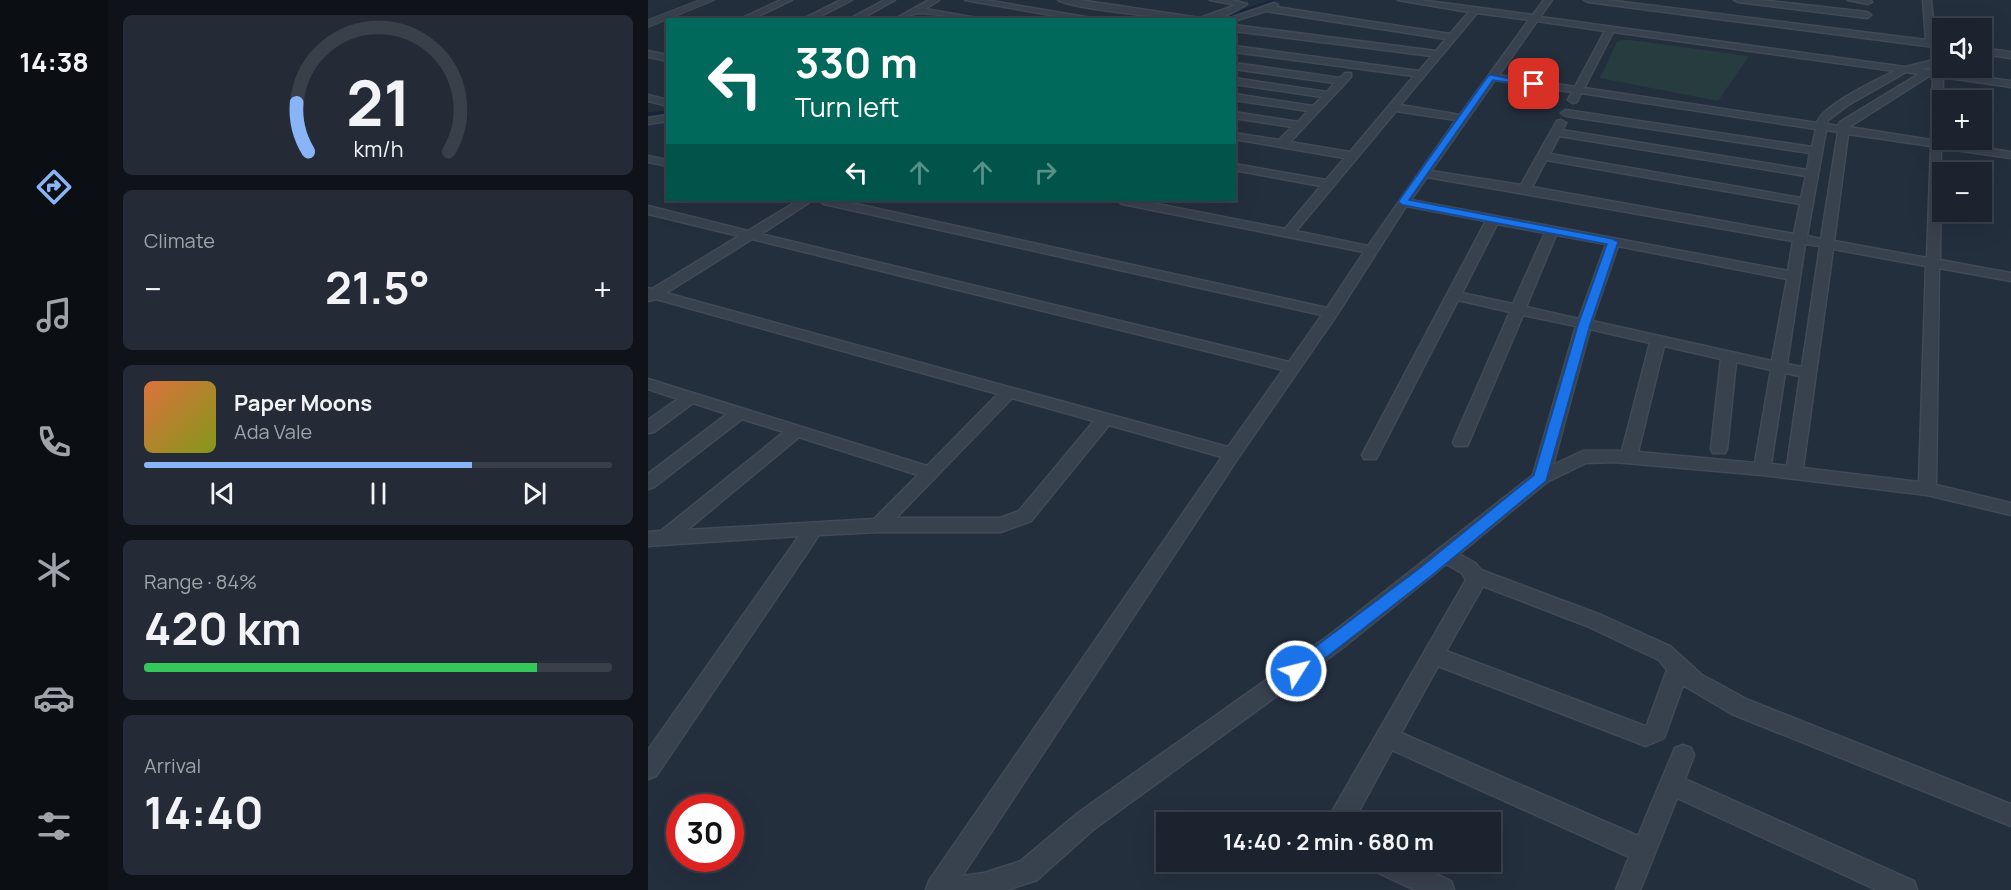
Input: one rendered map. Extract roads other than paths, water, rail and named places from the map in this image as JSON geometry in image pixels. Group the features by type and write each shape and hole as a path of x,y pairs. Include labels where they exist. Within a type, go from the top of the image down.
{"street":[{"path":"648,22 702,0"},
{"path":"648,22 709,0"},
{"path":"747,18 788,0"},
{"path":"809,18 848,0"},
{"path":"855,18 891,0"},
{"path":"901,18 935,0"},
{"path":"969,0 1087,18"},
{"path":"1062,0 1186,18"},
{"path":"1214,0 1246,4 1290,0"},
{"path":"1402,0 1932,74"},
{"path":"938,890 1291,367 1331,313 1403,202 1548,0"},
{"path":"1588,0 1656,4 1931,44 1927,0"},
{"path":"1738,0 1867,15"},
{"path":"1852,0 1868,1 1866,35"},
{"path":"1206,18 1246,4"},
{"path":"1233,18 1262,4 1452,37"},
{"path":"917,10 971,18"},
{"path":"1288,233 1475,10"},
{"path":"1236,28 1437,54"},
{"path":"1525,189 1610,29"},
{"path":"1236,51 1419,74"},
{"path":"1992,52 2011,55"},
{"path":"1992,54 2000,53"},
{"path":"1762,469 1820,127 1827,115 1903,70 1932,63"},
{"path":"1282,144 1357,65"},
{"path":"1236,66 1342,81"},
{"path":"1794,473 1844,124 1849,118 1932,75"},
{"path":"1491,77 1932,144"},
{"path":"1964,78 2011,84"},
{"path":"1236,81 1329,95"},
{"path":"1236,97 1315,109"},
{"path":"648,98 666,102"},
{"path":"1392,107 1462,118"},
{"path":"1566,112 1816,151"},
{"path":"1236,115 1300,125"},
{"path":"648,121 666,118"},
{"path":"1556,132 1812,174"},
{"path":"1236,136 1352,156"},
{"path":"1927,489 1935,150"},
{"path":"1976,150 2011,155"},
{"path":"1542,156 1806,202"},
{"path":"648,159 666,164"},
{"path":"1236,167 1328,184"},
{"path":"1425,173 2011,277"},
{"path":"650,294 805,201"},
{"path":"828,201 1331,313"},
{"path":"1127,201 1371,250"},
{"path":"1403,202 1794,276"},
{"path":"648,210 1291,367"},
{"path":"1370,455 1493,220"},
{"path":"1461,442 1552,231"},
{"path":"1541,478 1584,325 1613,242"},
{"path":"650,294 1232,454"},
{"path":"1453,295 1807,373"},
{"path":"1629,457 1658,340"},
{"path":"1719,449 1729,357"},
{"path":"648,384 930,473"},
{"path":"879,525 1010,392"},
{"path":"648,428 690,398"},
{"path":"648,483 739,413"},
{"path":"657,538 879,525 1001,525 1013,522 1025,516 1105,419"},
{"path":"657,538 796,431"},
{"path":"953,890 984,885 1028,871 1086,821 1334,644 1541,478 1583,457 1629,457 1762,469 1927,489 2011,509"},
{"path":"648,769 814,529"},
{"path":"1446,556 1471,570 1475,575 1582,616 1664,653 1676,663 1678,669 1699,686 1740,707 2011,815"},
{"path":"1344,812 1473,585 1475,575"},
{"path":"1433,655 1646,736 1656,732 1678,669"},
{"path":"1387,736 1644,851"},
{"path":"1628,890 1683,755"},
{"path":"1671,784 1905,890"},
{"path":"1404,872 1442,890"}],"waterway":[{"path":"1220,18 1274,0"},
{"path":"648,114 666,112"}]}
